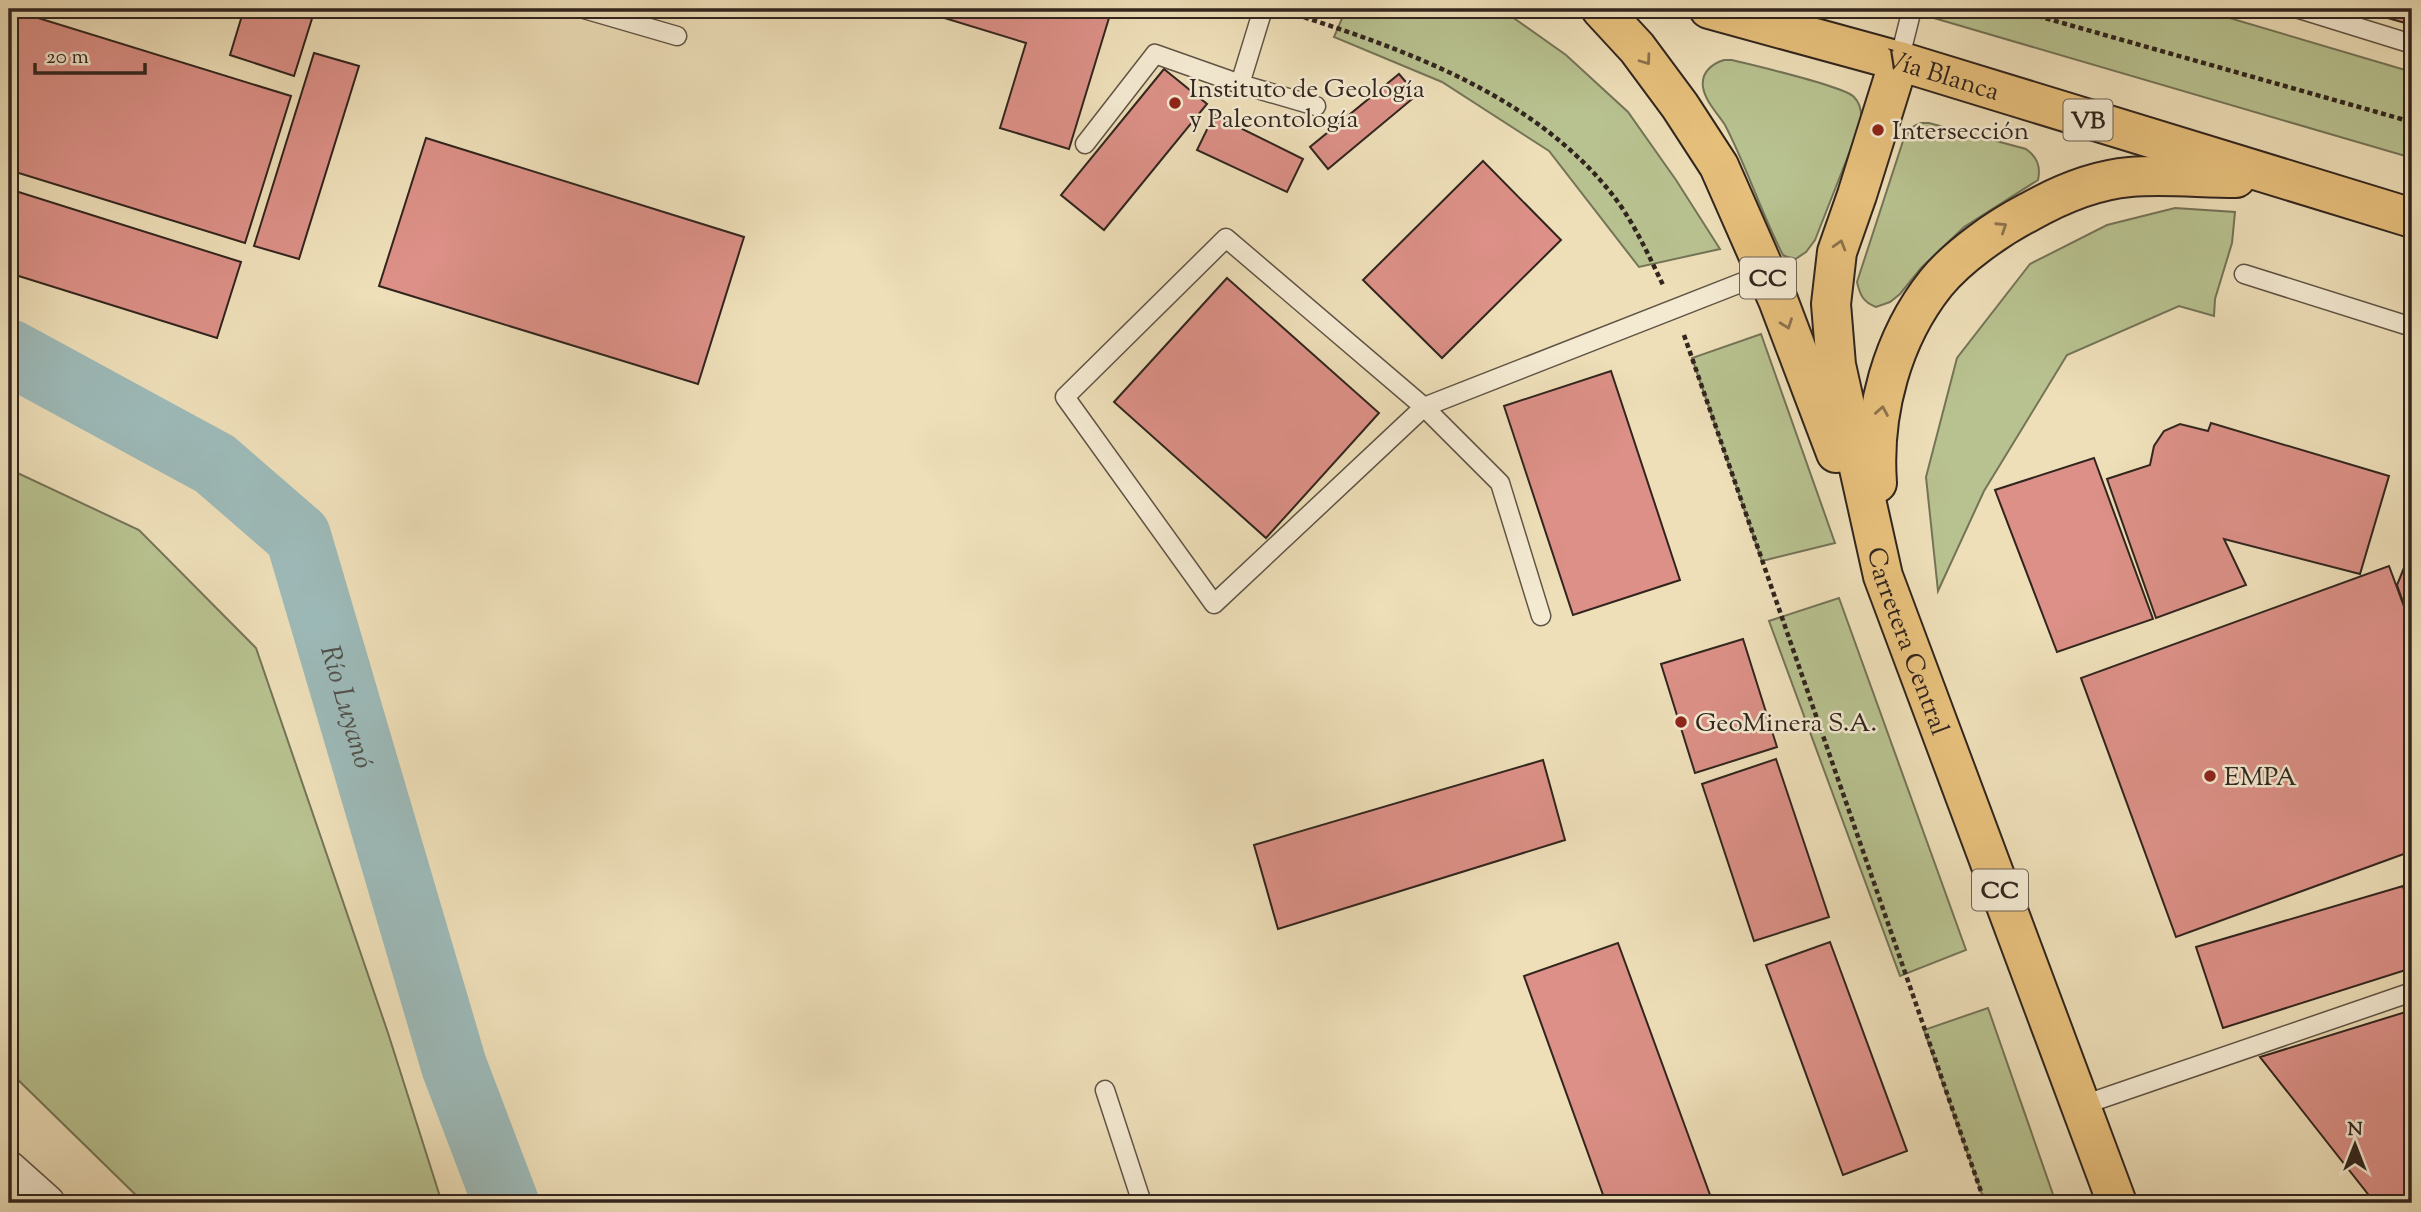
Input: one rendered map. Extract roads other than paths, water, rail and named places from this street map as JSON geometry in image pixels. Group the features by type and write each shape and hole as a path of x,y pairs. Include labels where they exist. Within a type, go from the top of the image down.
{"main road":[{"name":"CC","path":"1601,9 1637,48 1719,166 1766,273 1883,576"},
{"name":"Vía Blanca","path":"1709,9 1899,61 2412,218"},
{"name":"Carretera Central","path":"1899,61 1837,252 1831,304 1836,365 1883,576 2117,1203"},
{"path":"1883,576 1875,452 1883,404 1891,365 1900,341 1937,282 1999,228 2045,203 2076,191 2130,177 2278,178"}],"street":[{"path":"9,1169 47,1203"}],"lane":[{"path":"584,9 677,36"},
{"path":"1240,83 1263,9"},
{"path":"1899,61 1912,9"},
{"path":"2299,9 2412,44"},
{"path":"1085,144 1155,54 1316,106"},
{"path":"1541,616 1500,483 1424,407 1226,238 1065,397 1214,604 1424,407 1766,273"},
{"path":"2244,274 2412,327"},
{"path":"2080,1106 2412,992"},
{"path":"1105,1090 1142,1203"}],"waterway":[{"name":"Río Luyanó","path":"9,352 215,464 298,536 454,1066 506,1203"}],"place":[{"name":"Instituto de Geología y Paleontología","path":"1175,103"},
{"name":"Intersección","path":"1878,130"},
{"name":"GeoMinera S.A.","path":"1681,722"},
{"name":"EMPA","path":"2210,776"}]}
